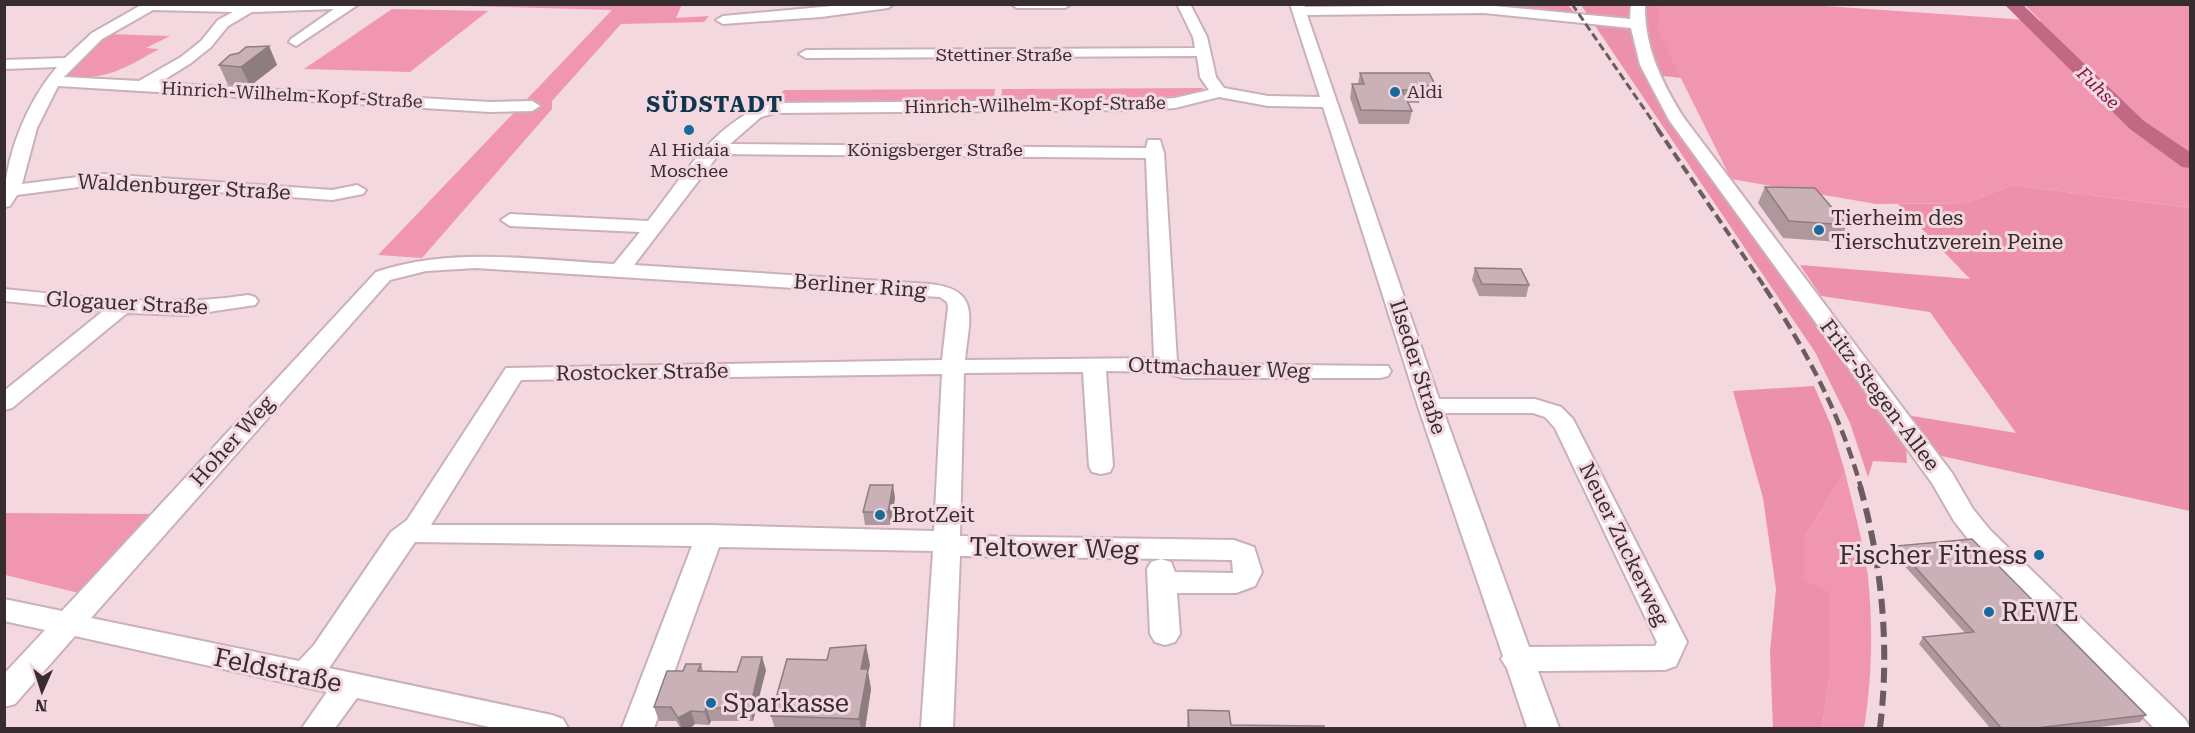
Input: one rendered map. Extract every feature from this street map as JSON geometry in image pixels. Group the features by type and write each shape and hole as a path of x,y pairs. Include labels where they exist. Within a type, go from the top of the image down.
{"street":[{"path":"723,20 821,13 888,4"},
{"path":"1017,4 1065,4"},
{"path":"1183,4 1195,26 1208,77 1219,92"},
{"path":"8,197 40,103 52,81 66,62 103,31 153,5 248,9 351,5"},
{"path":"296,42 351,5"},
{"path":"1298,8 1484,9 1637,14"},
{"name":"Ilseder Straße","path":"1298,8 1430,406 1516,659 1543,729"},
{"path":"142,86 186,60 206,44 224,23 248,9"},
{"name":"Fritz-Stegen-Allee","path":"1637,14 1656,82 1677,120 1943,479 1963,515 1981,537 2174,729"},
{"name":"Stettiner Straße","path":"806,54 1203,52"},
{"path":"4,65 66,62"},
{"name":"Hinrich-Wilhelm-Kopf-Straße","path":"52,81 490,107 532,106"},
{"name":"Hinrich-Wilhelm-Kopf-Straße","path":"714,149 755,114 774,108 1146,105 1175,103 1219,92 1259,100 1330,102"},
{"path":"620,270 714,149"},
{"name":"Königsberger Straße","path":"714,149 1155,149 1166,365"},
{"name":"Waldenburger Straße","path":"8,197 74,180 102,179 332,195 357,190"},
{"path":"510,220 654,227"},
{"name":"Berliner Ring","path":"404,267 422,264 501,265 620,270 945,292 955,297 959,307 953,368 948,546 937,729"},
{"name":"Hoher Weg","path":"4,695 382,276 404,267"},
{"name":"Glogauer Straße","path":"4,295 123,306 214,309 248,301"},
{"path":"4,403 123,306"},
{"path":"1094,365 1101,466"},
{"name":"Ottmachauer Weg","path":"953,368 1166,365 1183,371 1380,371"},
{"name":"Rostocker Straße","path":"305,675 324,653 400,539 416,527 514,373 953,368"},
{"name":"Neuer Zuckerweg","path":"1430,406 1535,406 1553,412 1565,424 1672,642 1665,658 1516,659"},
{"path":"416,527 420,534 930,539 948,546"},
{"path":"638,729 710,536"},
{"name":"Teltower Weg","path":"948,546 1234,550 1244,554 1248,573 1245,579 1236,583 1162,582"},
{"name":"Teltower Weg","path":"1160,550 1165,634"},
{"name":"Feldstraße","path":"4,610 552,729"},
{"path":"318,729 350,685"}],"shaded area":[{"path":"682,4 676,18 709,16 704,22 621,24 552,101 552,109 422,258 378,255 612,10 432,5"},
{"path":"1660,4 1811,5 2041,21 2025,5 2190,5 2190,208 2012,185 1967,203 1876,204 1731,179 1657,30"},
{"path":"1431,5 1568,5 1575,13 1435,7"},
{"path":"1581,5 1660,5 1658,30 1681,78 1646,74 1673,125 1906,447 1907,463 1873,461 1868,477 1850,423 1815,352"},
{"path":"392,9 488,11 410,72 304,69"},
{"path":"107,34 170,36 146,48 159,49 116,71 94,77 69,77 67,73"},
{"path":"1204,88 1189,94 1139,100 1001,100 1002,89"},
{"path":"995,89 994,100 795,101 781,104 775,101 784,90"},
{"path":"2012,185 2190,208 2190,511 1937,455 1906,415 2016,433 1930,312 1821,296 1800,265 1970,279 1898,204 1967,203"},
{"path":"1814,386 1831,425 1845,472 1804,538 1804,581 1829,592 1829,680 1822,728 1773,728 1770,652 1776,589 1763,498 1733,391"},
{"path":"1845,472 1868,576 1871,614 1869,691 1864,728 1822,728 1829,680 1804,582 1804,538"},
{"path":"5,513 150,514 79,593 5,575"}],"building":[{"path":"269,46 241,67 219,65 230,55 239,53 246,47"},
{"path":"1360,73 1429,73 1436,86 1419,86 1421,90 1402,90 1412,111 1361,110 1352,84 1364,84"},
{"path":"1765,187 1815,188 1847,225 1789,221"},
{"path":"1475,268 1521,269 1529,285 1482,284"},
{"path":"870,485 893,485 888,512 863,512"},
{"name":"REWE","path":"1972,539 2146,715 2027,729 2002,729 1923,637 1974,632 1896,546"},
{"path":"866,645 861,669 868,669 859,719 771,716 787,659 827,660 830,648"},
{"name":"Sparkasse","path":"742,657 762,657 750,708 706,708 705,712 691,711 678,718 671,707 654,707 667,671 683,671 686,664 701,664 698,671 737,672"},
{"path":"1188,710 1229,711 1231,725 1324,726 1324,729 1189,729"}],"waterway":[{"name":"Fuhse","path":"2012,4 2137,125 2190,162"}],"railway":[{"path":"1572,4 1658,129"},
{"path":"1657,128 1766,289"},
{"path":"1765,288 1821,384 1833,409 1861,488"},
{"path":"1860,486 1874,546 1882,606 1884,667 1880,728"}],"place":[{"name":"Aldi","path":"1395,92"},
{"name":"Al Hidaia Moschee","path":"689,130"},
{"name":"Tierheim des Tierschutzverein Peine","path":"1819,230"},
{"name":"BrotZeit","path":"880,515"},
{"name":"Fischer Fitness","path":"2039,555"},
{"name":"REWE","path":"1989,612"},
{"name":"Sparkasse","path":"711,703"}],"district":[{"name":"SÜDSTADT","path":"715,104"}]}
